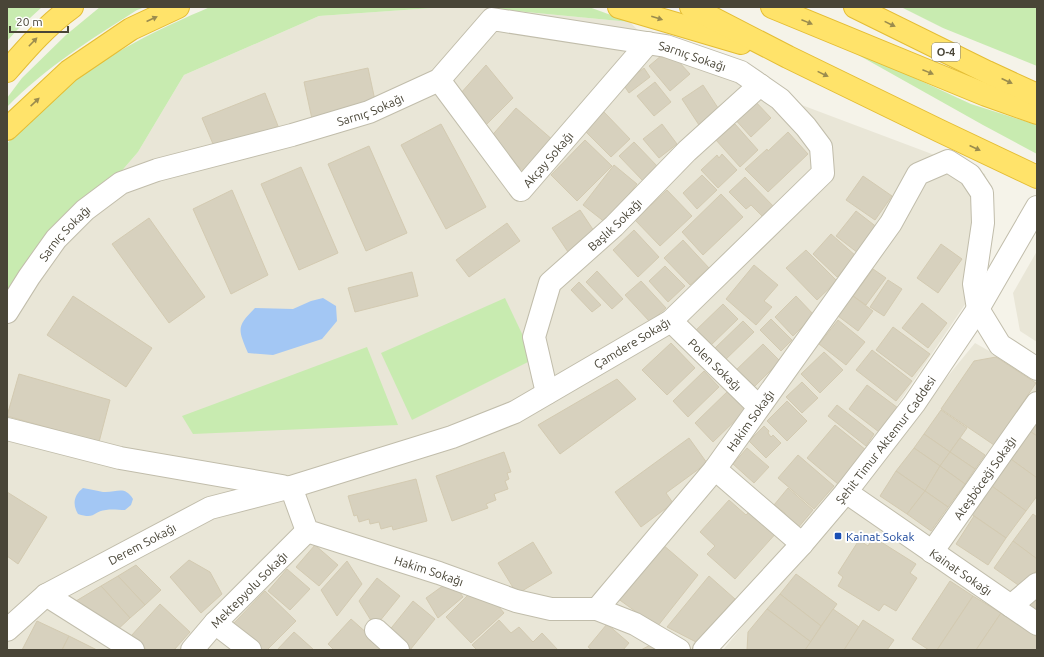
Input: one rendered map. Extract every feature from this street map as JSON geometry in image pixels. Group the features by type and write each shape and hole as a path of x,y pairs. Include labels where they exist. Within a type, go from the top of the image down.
{"highway":[{"path":"7,71 57,17 72,7"},
{"path":"7,129 69,71 131,29 178,7"},
{"path":"619,7 788,57"},
{"path":"691,7 788,57 1037,177"},
{"path":"772,7 978,92 1037,113"},
{"name":"O-4","path":"855,7 980,69 1037,95"}],"street":[{"name":"Sarnıç Sokağı","path":"7,312 29,276 56,239 85,210 121,183 157,170 292,135 369,112 439,80 492,19 666,46 741,72 760,85"},
{"name":"Akçay Sokağı","path":"439,80 521,190 648,43"},
{"name":"Çamdere Sokağı","path":"291,487 452,437 515,412 671,321 823,173 820,147 806,127 780,99 760,85"},
{"name":"Başlık Sokağı","path":"547,393 534,337 550,283 614,226 687,151 760,85"},
{"name":"Hakim Sokağı","path":"598,609 715,469 891,223 918,174 948,161 970,174 982,193 983,223 974,284 978,309"},
{"name":"Şehit Timur Aktemur Caddesi","path":"704,650 802,544 846,492 914,404 978,309 1037,207"},
{"path":"978,309 1000,345 1037,369"},
{"name":"Polen Sokağı","path":"671,321 759,407"},
{"name":"Ateşböceği Sokağı","path":"932,552 1037,403"},
{"path":"7,429 120,458 291,487 307,531"},
{"path":"715,469 802,544"},
{"name":"Derem Sokağı","path":"7,630 46,595 210,508 291,487"},
{"name":"Kainat Sokağı","path":"846,492 1037,624"},
{"name":"Hakim Sokağı","path":"307,531 439,572 516,601 551,609 598,609 635,624 679,650"},
{"name":"Mektepyolu Sokağı","path":"192,650 215,622 307,531"},
{"path":"1012,606 1037,584"},
{"path":"46,595 133,650"},
{"path":"215,622 250,650"},
{"path":"376,630 398,650"}],"shaded area":[{"path":"447,7 475,7 630,22 653,46 783,98 985,174 991,209 972,294 847,480 692,650 7,650 7,315 32,275 138,152 184,75 319,16"},
{"path":"1037,251 1037,342 1020,331 1013,293"},
{"path":"975,343 1037,378 1037,650 723,650"}],"green space":[{"path":"7,7 42,7 7,41"},
{"path":"100,7 145,7 137,10 69,55 37,79 7,107 7,98 22,78 66,35"},
{"path":"210,7 447,7 319,16 184,75 138,152 32,275 7,315 7,144 13,136 52,100 81,76 134,43"},
{"path":"475,7 589,7 630,22"},
{"path":"901,7 1037,7 1037,66 943,28"},
{"path":"828,38 971,104 1037,125 1037,154 983,125"},
{"path":"505,298 534,359 412,420 381,353"},
{"path":"367,347 398,425 193,434 182,416"}],"water":[{"path":"323,298 336,306 337,321 322,339 273,355 248,353 242,339 241,329 244,320 255,308 293,309 311,301"},
{"path":"83,488 103,492 123,491 130,495 133,499 131,505 125,510 106,510 91,516 84,516 78,514 75,507 76,497"}],"building":[{"path":"668,50 690,74 670,91 649,66"},
{"path":"486,65 513,98 486,125 460,94"},
{"path":"368,68 376,105 312,119 304,82"},
{"path":"644,68 650,77 629,93 623,84"},
{"path":"655,82 671,102 654,116 637,96"},
{"path":"703,85 720,111 699,125 682,99"},
{"path":"265,93 278,126 216,151 202,118"},
{"path":"753,99 771,118 751,137 733,117"},
{"path":"516,108 554,141 526,173 488,140"},
{"path":"604,112 630,139 611,157 585,131"},
{"path":"441,124 486,207 446,229 401,145"},
{"path":"662,124 677,144 659,158 643,139"},
{"path":"735,124 758,150 740,167 716,140"},
{"path":"788,132 808,154 768,192 745,169 767,149 768,151"},
{"path":"585,140 612,166 577,201 551,175"},
{"path":"634,142 658,167 643,181 619,156"},
{"path":"369,146 407,233 366,251 328,164"},
{"path":"722,154 737,170 718,188 701,170 717,155 719,158"},
{"path":"614,165 637,184 606,223 583,205"},
{"path":"301,167 338,253 299,270 261,184"},
{"path":"702,175 717,190 697,209 683,193"},
{"path":"863,176 892,196 875,220 846,200"},
{"path":"745,177 775,208 764,218 751,205 746,209 729,192"},
{"path":"232,190 268,275 231,294 193,209"},
{"path":"667,190 692,216 660,246 635,220"},
{"path":"721,194 743,217 703,255 682,232"},
{"path":"580,210 598,237 570,255 552,228"},
{"path":"856,211 878,228 858,253 836,236"},
{"path":"149,218 205,297 169,323 112,244"},
{"path":"507,223 520,241 469,277 456,260"},
{"path":"634,230 659,257 638,277 613,250"},
{"path":"831,234 856,256 837,277 813,254"},
{"path":"683,240 709,268 690,285 664,258"},
{"path":"941,244 962,259 938,293 917,278"},
{"path":"806,250 837,281 817,300 786,268"},
{"path":"754,265 778,285 764,301 772,307 756,325 726,299"},
{"path":"665,266 685,286 668,302 649,281"},
{"path":"873,269 886,278 866,305 853,296"},
{"path":"597,271 623,299 612,309 586,282"},
{"path":"412,272 418,296 355,312 348,288"},
{"path":"888,280 902,289 884,316 870,307"},
{"path":"641,281 666,308 650,322 625,295"},
{"path":"579,282 601,305 592,312 571,290"},
{"path":"73,296 152,348 126,387 47,335"},
{"path":"796,296 814,315 793,336 775,317"},
{"path":"853,296 873,311 858,331 838,316"},
{"path":"922,303 947,323 928,348 902,328"},
{"path":"723,304 738,319 709,347 694,332"},
{"path":"771,319 792,340 781,351 760,330"},
{"path":"838,320 865,342 846,365 819,344"},
{"path":"743,321 754,332 724,361 713,350"},
{"path":"893,327 930,354 912,377 876,350"},
{"path":"671,343 695,368 667,395 642,370"},
{"path":"763,344 780,361 752,389 735,371"},
{"path":"872,350 912,381 896,401 856,370"},
{"path":"824,352 843,370 820,393 801,374"},
{"path":"996,357 1036,383 994,445 941,409 974,361"},
{"path":"704,371 719,387 688,417 673,401"},
{"path":"19,374 110,400 99,442 7,416"},
{"path":"617,379 636,399 560,454 538,425"},
{"path":"802,382 818,398 802,413 786,397"},
{"path":"867,385 898,408 879,432 849,409"},
{"path":"729,390 747,409 713,442 695,423"},
{"path":"787,401 807,421 787,441 767,421"},
{"path":"837,405 874,434 866,446 828,416"},
{"path":"941,410 967,428 950,452 924,434"},
{"path":"1037,416 1037,436 1028,430"},
{"path":"835,425 866,450 838,484 807,458"},
{"path":"764,426 769,431 768,433 771,437 773,435 781,443 766,458 749,441"},
{"path":"1028,430 1037,436 1037,478 1008,457"},
{"path":"924,434 950,452 940,466 914,448"},
{"path":"689,438 707,463 666,493 673,503 641,527 615,492"},
{"path":"960,438 985,455 975,469 950,452"},
{"path":"747,448 769,467 754,483 733,464"},
{"path":"914,448 940,466 925,491 896,471"},
{"path":"504,452 511,472 507,473 509,479 505,481 508,489 494,494 496,500 486,504 488,508 452,521 436,476"},
{"path":"950,452 975,469 965,484 940,466"},
{"path":"798,455 834,486 814,509 778,478"},
{"path":"1008,457 1037,478 1037,496 1026,511 989,484"},
{"path":"940,466 965,484 948,507 925,491"},
{"path":"896,471 925,491 907,514 880,496"},
{"path":"416,479 427,521 393,530 392,526 381,529 379,522 370,524 369,519 359,522 357,515 354,516 348,496"},
{"path":"989,484 1026,511 1006,538 970,513"},
{"path":"788,488 813,510 797,529 783,517 785,513 774,505"},
{"path":"925,491 948,507 931,531 907,514"},
{"path":"7,492 47,517 18,564 7,556"},
{"path":"729,500 746,515 752,509 778,531 735,579 707,554 715,546 700,532"},
{"path":"1033,514 1037,517 1037,559 1013,541"},
{"path":"974,516 1006,538 988,565 956,544"},
{"path":"873,537 916,564 910,573 917,578 896,611 884,604 879,611 838,586 843,577 838,573 859,540 868,546"},
{"path":"1013,541 1037,559 1037,570 1021,587 994,568"},
{"path":"533,542 552,573 517,594 498,563"},
{"path":"662,544 698,575 657,627 617,598"},
{"path":"315,545 338,565 319,586 296,567"},
{"path":"189,560 210,572 222,594 201,613 170,577"},
{"path":"347,561 362,584 337,616 321,590"},
{"path":"136,565 161,590 145,605 118,576"},
{"path":"287,569 310,589 290,610 268,591"},
{"path":"796,574 837,604 821,626 780,594"},
{"path":"118,576 145,605 130,618 101,586"},
{"path":"709,576 735,599 696,642 667,627"},
{"path":"377,578 400,596 375,627 359,601"},
{"path":"451,580 463,597 438,618 426,598"},
{"path":"950,581 973,596 937,650 929,650 912,639"},
{"path":"101,586 130,618 115,632 76,601"},
{"path":"265,591 296,621 267,650 259,650 233,624"},
{"path":"1037,591 1037,611 1028,606"},
{"path":"470,593 499,607 504,613 471,643 446,617"},
{"path":"780,594 821,626 811,642 767,609"},
{"path":"973,596 1001,613 976,650 937,650"},
{"path":"413,601 435,619 410,650 388,632"},
{"path":"160,604 190,632 174,650 147,650 131,636"},
{"path":"767,609 811,642 805,650 747,650 748,632"},
{"path":"833,609 859,627 844,650 805,650"},
{"path":"1001,613 1037,637 1037,650 976,650"},
{"path":"351,619 386,650 334,650 328,644"},
{"path":"499,620 511,633 519,627 533,642 542,633 558,650 477,650 472,645"},
{"path":"863,620 894,640 887,650 844,650"},
{"path":"37,621 69,636 62,650 22,650"},
{"path":"607,624 629,643 623,650 592,650 588,647"},
{"path":"294,632 313,649 277,650"},
{"path":"69,636 97,650 62,650"},
{"path":"654,643 660,650 641,650"}],"place":[{"name":"Kainat Sokak","path":"838,536"}]}
